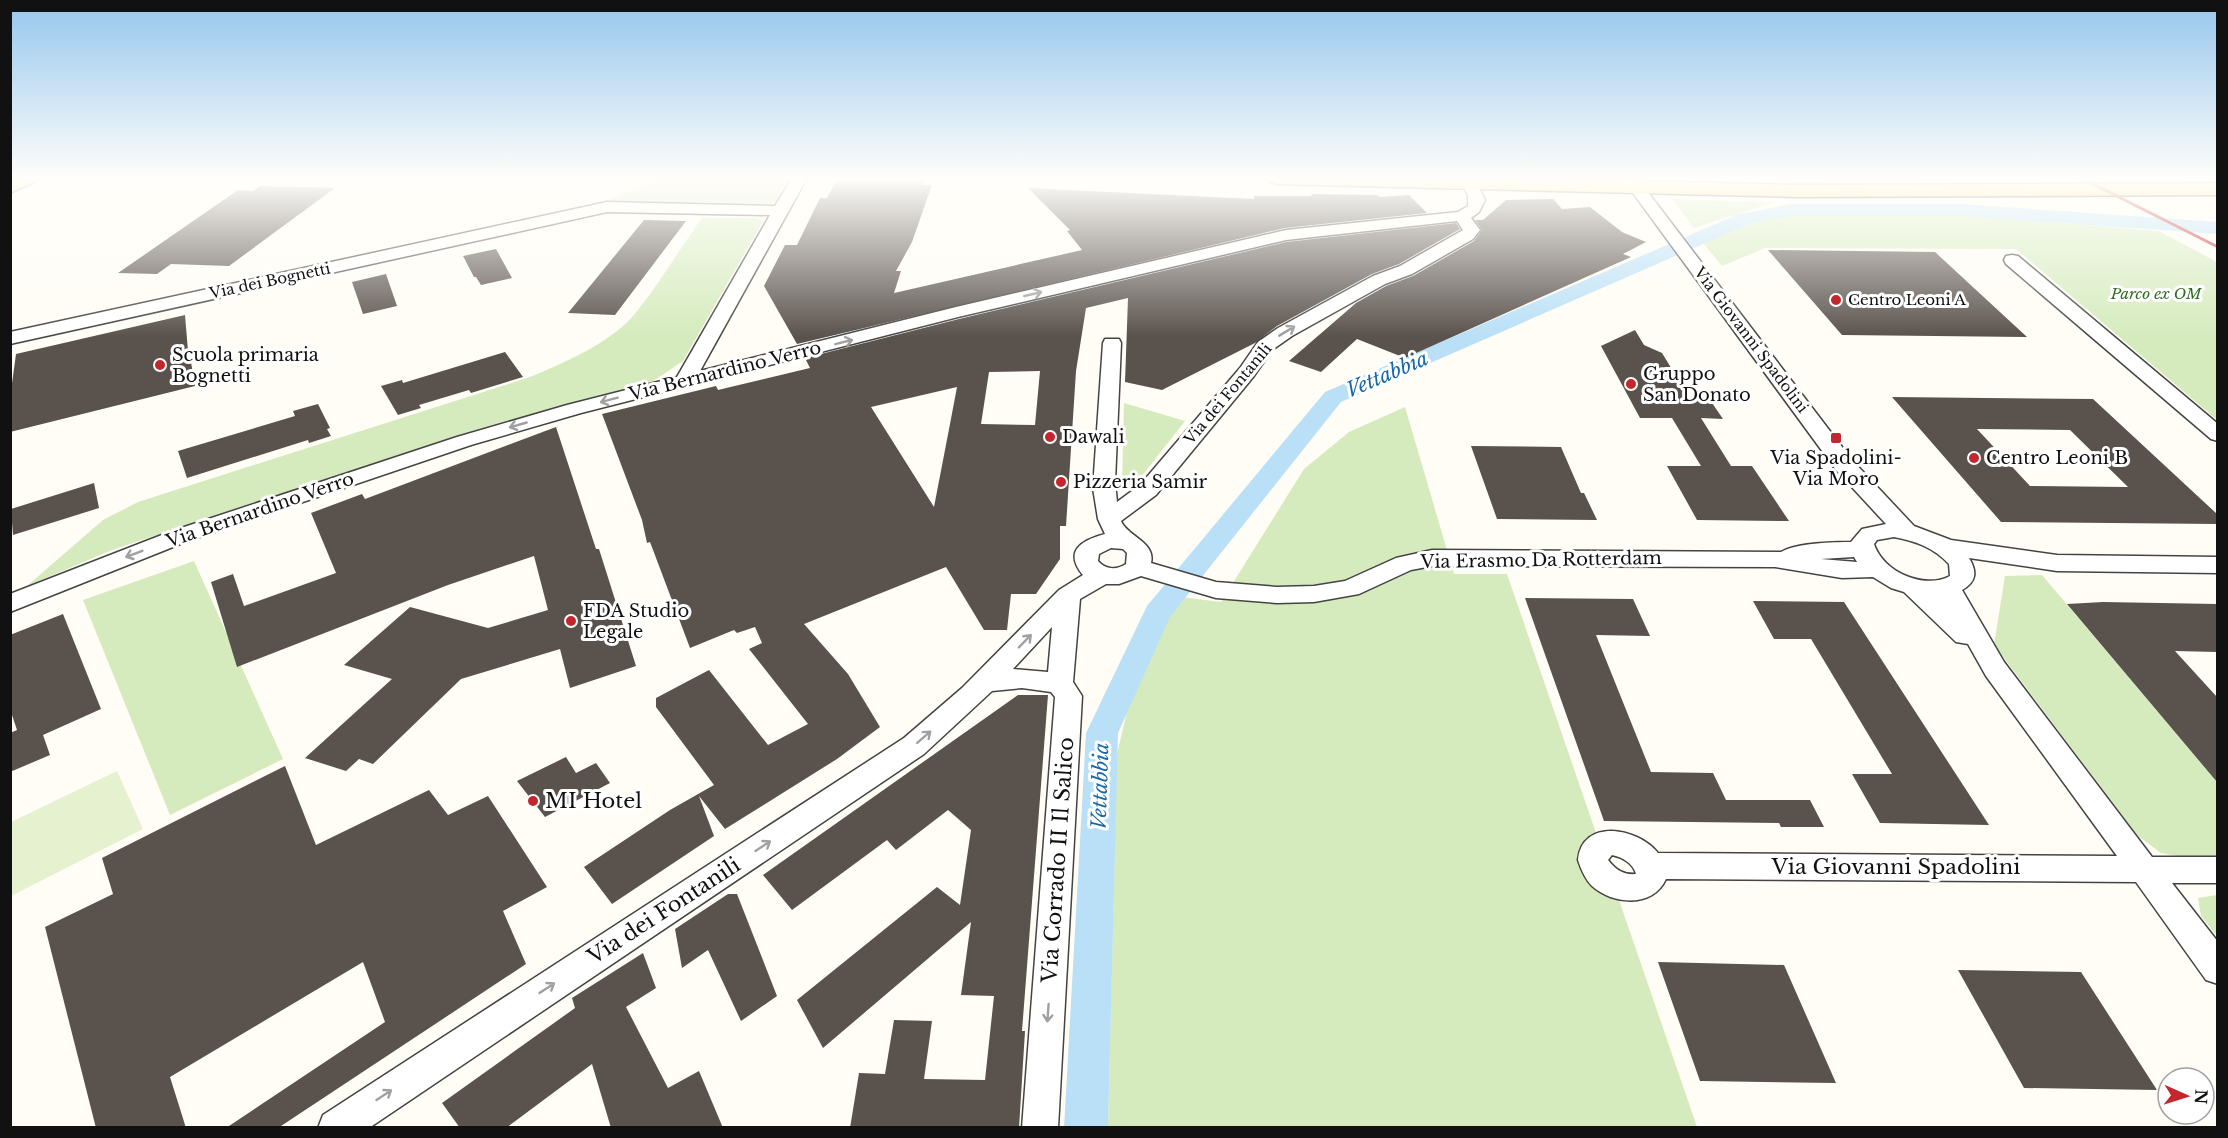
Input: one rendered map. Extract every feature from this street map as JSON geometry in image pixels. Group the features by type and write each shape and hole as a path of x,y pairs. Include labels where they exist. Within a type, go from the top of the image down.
{"street":[{"name":"Via dei Bognetti","path":"10,338 498,231"},
{"path":"685,380 770,231"},
{"name":"Via Bernardino Verro","path":"10,604 180,536 464,441 574,409 956,312 1286,235 1322,231"},
{"name":"Via dei Fontanili","path":"1107,507 1117,510 1140,498 1148,490 1247,372 1265,346 1285,332 1379,280 1406,270 1467,236 1471,231"},
{"name":"Via Giovanni Spadolini","path":"1668,231 1844,465 1906,532"},
{"path":"2012,260 2217,435"},
{"path":"1107,507 1094,517 1091,548 1085,556 1087,566 1103,575 1122,575 1143,569 1140,554 1136,548 1115,531 1107,507 1112,343"},
{"name":"Via Giovanni Spadolini","path":"1844,465 1866,513 1878,531 1906,532 1930,539 1945,547 1959,561 1956,581 1995,669"},
{"path":"1862,549 1865,538 1878,531"},
{"path":"1091,548 1112,541 1128,543"},
{"name":"Via Giovanni Spadolini","path":"1945,547 2057,563 2217,565"},
{"name":"Via Giovanni Spadolini","path":"1862,549 1866,559 1891,578 1932,590 1956,581 2057,563"},
{"name":"Via Erasmo Da Rotterdam","path":"1775,560 1829,550 1862,549"},
{"name":"Via Erasmo Da Rotterdam","path":"1143,569 1216,591 1277,595 1314,594 1350,588 1404,564 1432,558 1775,560 1842,570 1877,569"},
{"name":"Via dei Fontanili","path":"336,1128 914,746 984,683 1068,596 1081,586 1103,575"},
{"name":"Via Giovanni Spadolini","path":"1913,586 1947,616 1995,669 2217,969"},
{"name":"Via Corrado II Il Salico","path":"1040,1128 1069,696 1060,684 1068,596"},
{"path":"984,683 1013,677 1031,677 1060,684"},
{"name":"Via Giovanni Spadolini","path":"1650,866 2217,870"}],"green space":[{"path":"693,231 757,231 683,361 652,382 490,426 112,550 27,586 103,520 138,502 530,377 585,352 623,326 660,280"},
{"name":"Parco ex OM","path":"1732,231 2159,231 2217,262 2217,420 2016,249 1765,248 1722,266 1703,243"},
{"path":"1124,403 1185,421 1130,491 1122,488"},
{"path":"1405,407 1454,574 1507,574 1697,1127 1108,1128 1117,754 1136,673 1181,597 1221,602 1304,469 1349,432"},
{"path":"194,561 283,759 170,815 83,600"},
{"path":"2042,575 2217,782 2217,864 2161,853 2138,836 1994,645 2005,576"},
{"path":"117,771 143,829 11,896 11,822"},
{"path":"2218,895 2217,936 2201,916 2198,898"}],"building":[{"path":"179,231 276,231 229,266 171,264 157,274 118,273"},
{"path":"635,231 678,231 615,315 568,313"},
{"path":"804,231 916,231 896,271 901,271 894,293 1082,250 1067,231 1272,231 797,344 764,286 785,245 797,245"},
{"path":"1383,231 1456,231 1399,264 1372,274 1277,326 1255,343 1162,390 1125,382 1128,298 1086,308 1076,371 1066,526 1060,526 1060,559 1036,594 1011,594 1007,630 984,630 946,567 804,624 848,674 880,727 837,759 725,829 699,796 714,836 612,904 584,867 670,810 714,785 656,707 656,698 709,670 768,745 808,724 749,649 762,643 755,627 737,633 734,630 690,648 650,542 647,543 642,520 602,414 716,386 718,390 810,368 805,358 959,319 1286,242","holes":["1040,371 1035,425 981,424 989,372","957,387 934,507 871,407"]},
{"path":"1481,231 1621,231 1646,242 1623,254 1631,257 1405,358 1357,339 1321,372 1289,361 1356,303 1386,286 1413,276 1474,241"},
{"path":"496,249 512,278 481,285 463,256"},
{"name":"Centro Leoni A","path":"1768,250 1935,252 2027,337 1842,335"},
{"path":"386,274 397,306 363,314 352,282"},
{"path":"185,315 189,363 191,362 195,386 10,432 10,398 16,354"},
{"path":"1635,330 1644,345 1662,353 1689,397 1708,397 1723,419 1701,418 1731,466 1752,466 1789,521 1697,520 1667,466 1701,466 1672,418 1640,418 1601,346"},
{"path":"505,352 523,377 471,393 469,390 419,405 421,408 398,415 381,386 402,380 403,383"},
{"name":"Centro Leoni B","path":"1892,397 2093,399 2217,514 2217,524 2001,522","holes":["1977,429 2070,430 2128,487 2030,486"]},
{"path":"318,404 330,428 327,429 331,436 309,443 308,440 187,478 178,451 295,416 293,411"},
{"path":"556,427 596,549 599,549 636,666 570,688 560,649 461,679 373,764 359,759 346,771 305,758 392,679 344,665 410,607 488,628 548,610 534,556 448,585 237,667 211,582 233,574 244,606 336,573 311,513 362,494 365,499"},
{"path":"1471,446 1561,447 1581,493 1584,493 1597,520 1497,519"},
{"path":"94,483 99,508 13,535 11,509"},
{"path":"1525,598 1633,599 1650,636 1596,635 1651,772 1713,773 1726,800 1810,800 1824,827 1781,827 1779,823 1604,821"},
{"path":"1753,601 1844,602 1989,825 1880,823 1852,774 1892,774 1811,639 1774,639"},
{"path":"2103,602 2217,604 2217,652 2175,651 2217,697 2217,782 2067,604"},
{"path":"63,614 101,709 43,735 50,755 10,772 10,733 17,730 10,709 10,635"},
{"path":"1018,695 1048,695 1022,1031 1025,1031 1019,1128 850,1128 859,1073 885,1074 894,1020 932,1021 924,1079 985,1080 994,996 961,995 971,922 823,1048 797,1000 937,887 960,905 971,830 948,810 896,850 887,840 792,910 763,875"},
{"path":"566,757 576,773 596,763 610,783 545,817 517,781"},
{"path":"285,766 316,845 429,790 448,815 488,796 547,887 503,911 526,964 278,1128 226,1128 385,1022 363,962 170,1077 186,1128 96,1128 45,927 113,894 102,858"},
{"path":"728,894 737,894 777,996 741,1021 708,950 682,968 675,929"},
{"path":"643,953 656,988 626,1007 668,1088 699,1071 723,1128 611,1128 592,1064 506,1128 460,1128 442,1103 575,1008 572,998"},
{"path":"1658,962 1784,965 1836,1083 1700,1081"},
{"path":"1958,970 2081,972 2156,1090 2024,1088"}],"waterway":[{"name":"Vettabbia","path":"1086,1128 1102,733 1157,613 1333,397 1716,231"}],"railway":[{"path":"2186,231 2218,247"}],"place":[{"name":"Centro Leoni A","path":"1836,300"},
{"name":"Scuola primaria Bognetti","path":"160,365"},
{"name":"Gruppo San Donato","path":"1631,384"},
{"name":"Dawali","path":"1050,437"},
{"name":"Via Spadolini- Via Moro","path":"1836,438"},
{"name":"Centro Leoni B","path":"1974,458"},
{"name":"Pizzeria Samir","path":"1061,482"},
{"name":"FDA Studio Legale","path":"571,621"},
{"name":"MI Hotel","path":"533,801"}]}
